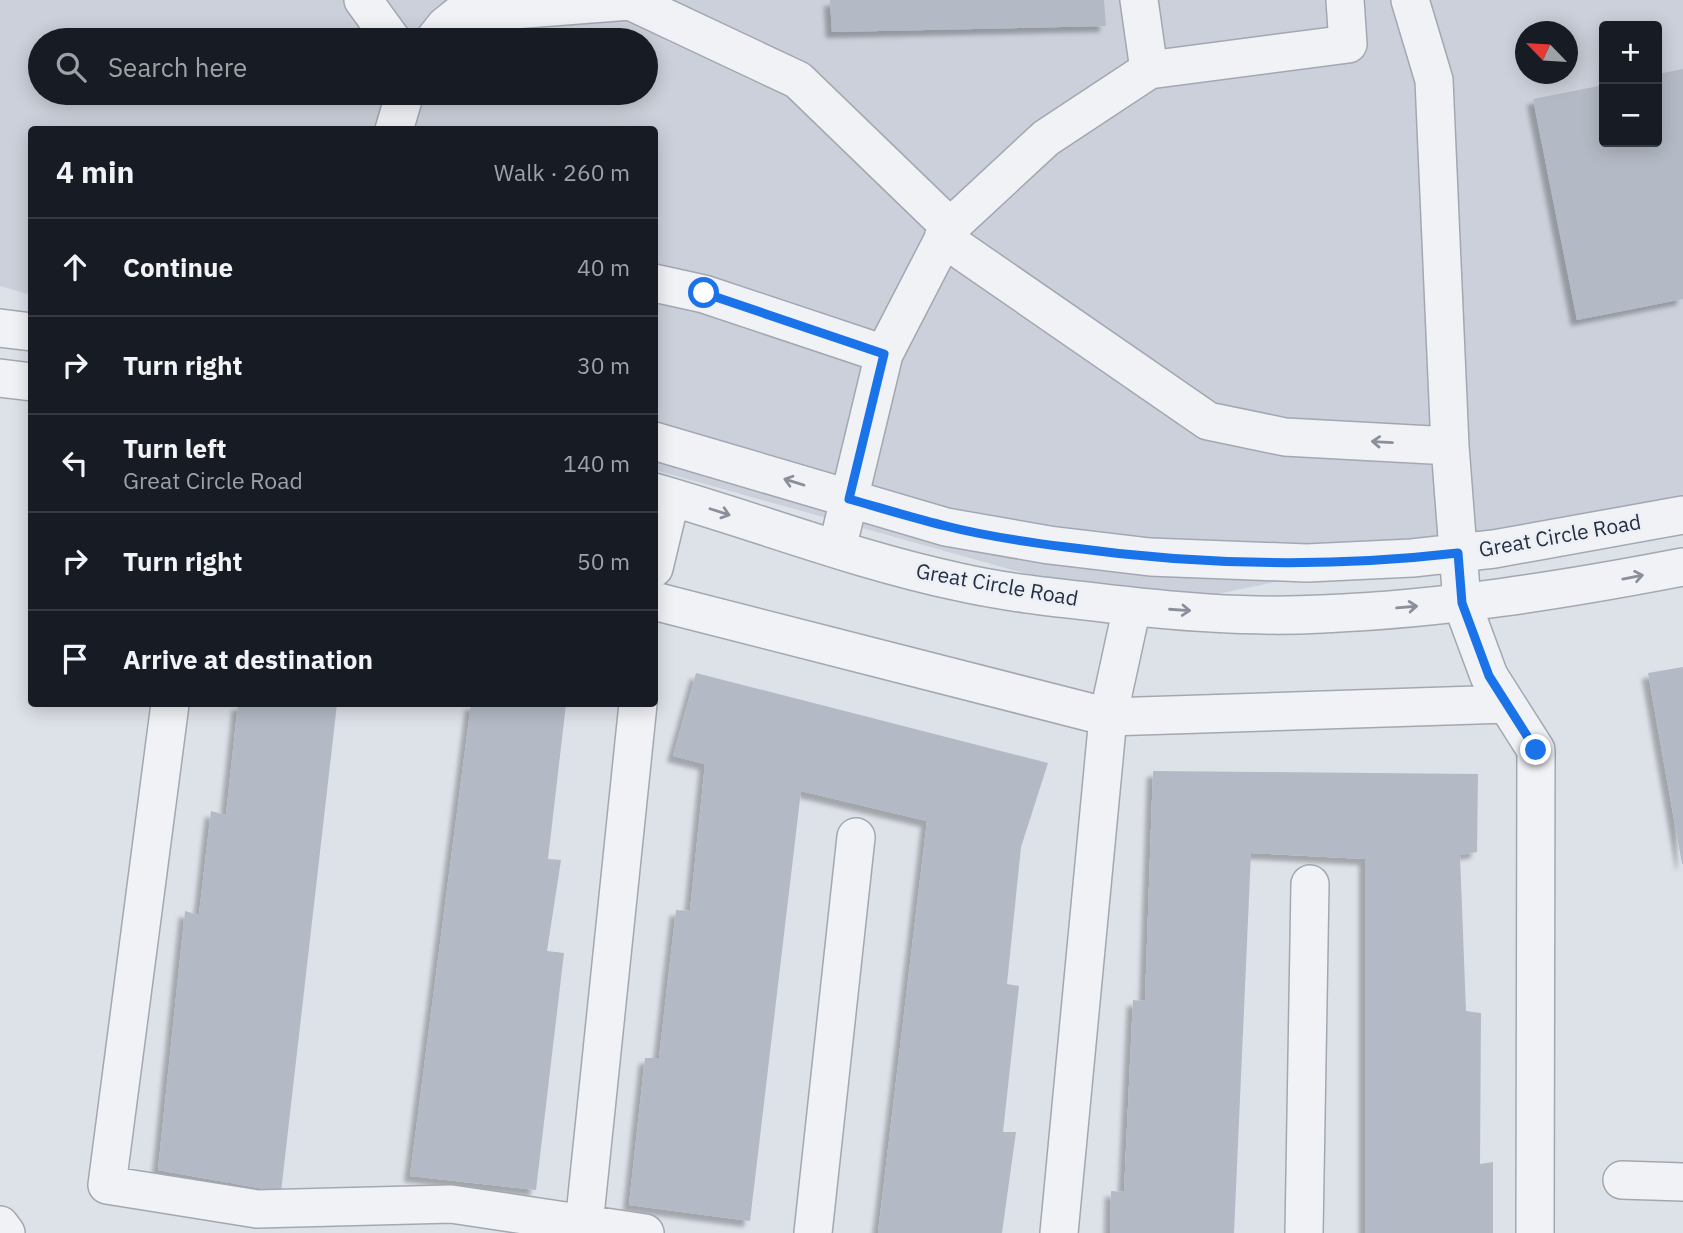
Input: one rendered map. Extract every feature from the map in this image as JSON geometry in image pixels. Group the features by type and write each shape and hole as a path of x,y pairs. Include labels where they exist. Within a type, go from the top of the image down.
{"street":[{"path":"363,0 383,28"},
{"path":"1139,0 1149,70"},
{"path":"837,550 884,354 947,232 1045,138 1149,70 1348,44 1345,0"},
{"path":"1410,0 1434,80 1450,446 1462,603 1489,676 1536,750 1535,1233"},
{"path":"443,28 460,14 630,1 798,80 947,232 1208,421 1285,438 1450,446"},
{"path":"395,126 401,105"},
{"path":"658,284 704,293 884,354"},
{"path":"0,328 28,332"},
{"path":"0,378 28,382"},
{"name":"Great Circle Road","path":"658,442 946,527 996,537 1150,557 1307,563 1412,558 1534,542 1683,515"},
{"path":"658,536 663,495"},
{"name":"Great Circle Road","path":"663,495 837,550 958,582 1042,596 1211,613 1321,614 1462,603 1594,584 1683,567"},
{"path":"658,602 1108,717 1507,704"},
{"path":"1059,1233 1108,717 1132,607"},
{"path":"170,707 107,1185 257,1209 451,1204 645,1233"},
{"path":"584,1225 638,707"},
{"path":"813,1233 856,837"},
{"path":"1304,1233 1310,884"},
{"path":"1622,1180 1683,1182"},
{"path":"0,1225 6,1233"}],"shaded area":[{"path":"0,0 1683,0 1683,498 1149,608 658,471 658,126 28,126 28,294 0,286"}],"building":[{"path":"830,0 1104,0 1106,26 832,32"},
{"path":"1683,69 1683,299 1577,320 1533,99 1599,86 1599,147 1662,147 1662,73"},
{"path":"1683,667 1683,864 1682,864 1648,673"},
{"path":"696,673 1048,763 1021,847 1007,984 1019,986 1003,1132 1016,1132 1002,1233 878,1233 927,821 801,791 750,1221 629,1205 645,1058 659,1058 676,910 690,911 705,764 673,756"},
{"path":"238,707 337,707 281,1192 158,1170 185,911 199,915 211,811 226,815"},
{"path":"471,707 566,707 548,859 561,860 547,951 564,953 536,1190 410,1176"},
{"path":"1153,771 1478,774 1477,852 1460,855 1466,1011 1481,1013 1480,1164 1493,1162 1493,1233 1365,1233 1365,859 1251,853 1234,1233 1110,1233 1111,1191 1124,1192 1133,1000 1145,1001"}],"route":[{"path":"704,293 884,354 849,499 946,527 996,537 1150,557 1307,563 1458,553 1462,603 1489,676 1536,750"}]}
